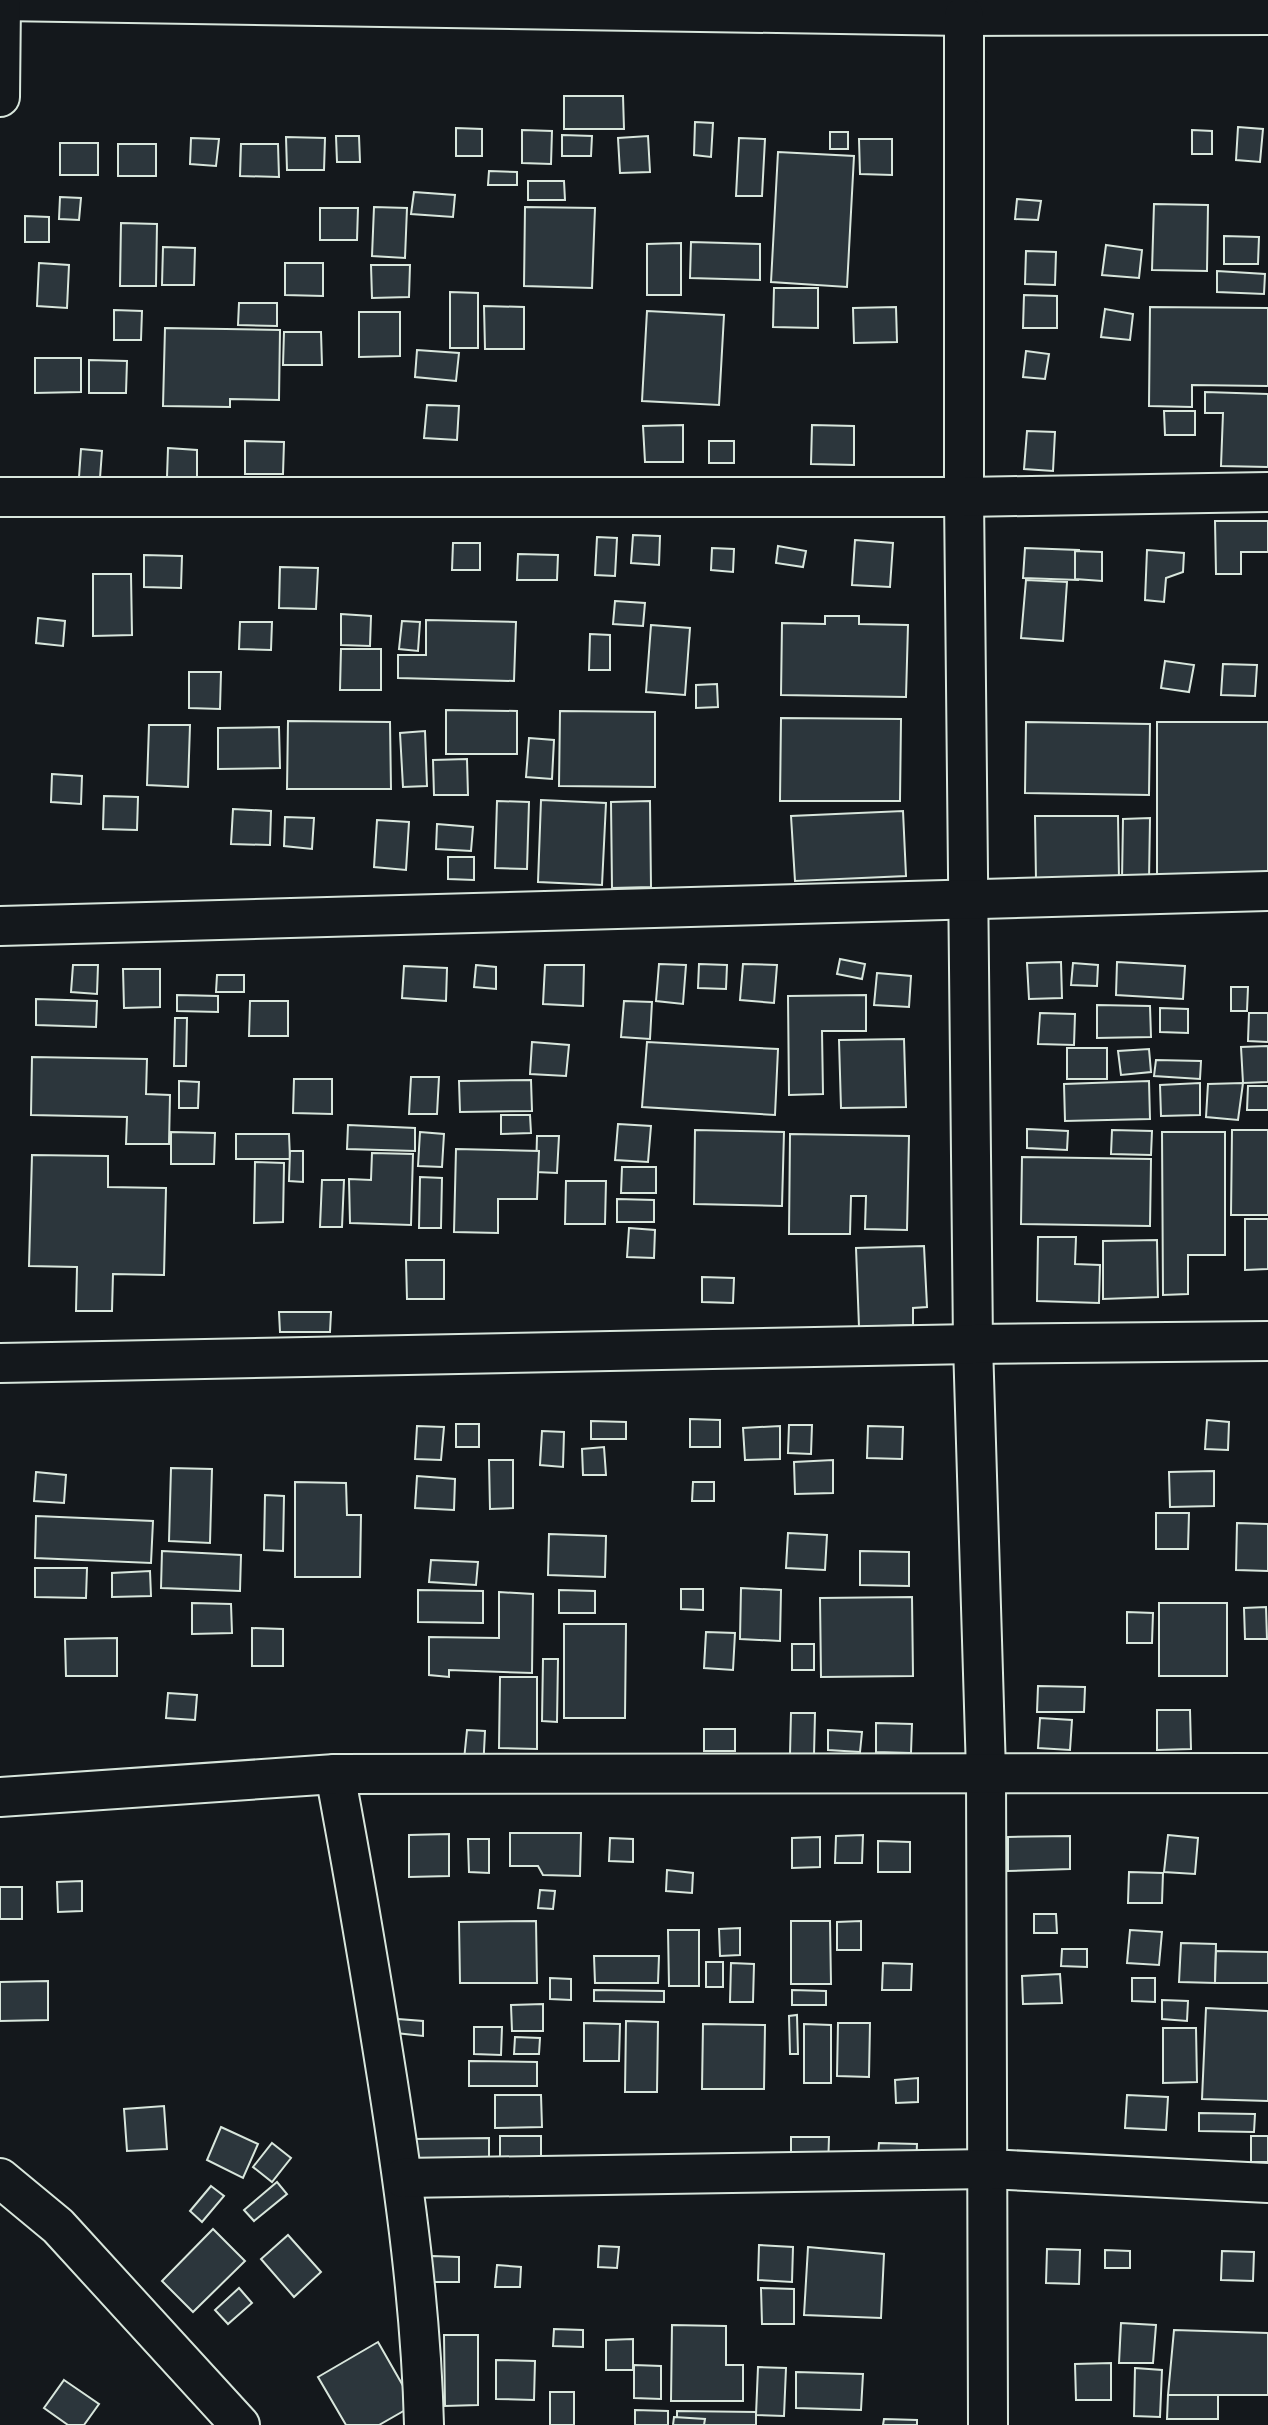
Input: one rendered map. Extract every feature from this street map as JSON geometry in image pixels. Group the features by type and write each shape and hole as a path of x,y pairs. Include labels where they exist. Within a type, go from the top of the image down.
{"street":[{"path":"0,97 1,1 542,5 964,16 1268,15"},
{"path":"964,16 964,497 973,1344 986,1772 988,2425"},
{"path":"0,497 964,497 1268,492"},
{"path":"0,926 1268,891"},
{"path":"0,1363 973,1344 1268,1341"},
{"path":"0,1797 335,1774 1268,1773"},
{"path":"335,1774 361,1912 403,2179 422,2348 424,2425"},
{"path":"403,2179 988,2169 1268,2183"},
{"path":"0,2178 58,2226 240,2425"}],"building":[{"path":"564,96 623,96 624,129 564,129"},
{"path":"695,122 713,123 711,157 694,155"},
{"path":"1238,127 1263,129 1260,162 1236,160"},
{"path":"456,128 482,129 482,156 456,156"},
{"path":"522,130 552,131 551,164 522,163"},
{"path":"1192,130 1212,131 1212,154 1192,154"},
{"path":"830,132 848,132 848,149 830,149"},
{"path":"562,135 592,136 591,156 562,156"},
{"path":"336,136 359,136 360,162 337,162"},
{"path":"648,136 650,172 620,173 618,138"},
{"path":"286,137 325,138 324,170 287,170"},
{"path":"191,138 219,139 216,166 190,164"},
{"path":"739,138 765,139 762,196 736,196"},
{"path":"859,139 892,139 892,175 860,174"},
{"path":"60,143 98,143 98,175 60,175"},
{"path":"118,144 156,144 156,176 118,176"},
{"path":"241,144 278,144 279,177 240,176"},
{"path":"778,152 854,156 847,287 771,282"},
{"path":"489,171 517,172 517,185 488,185"},
{"path":"528,181 564,181 565,200 528,200"},
{"path":"414,192 455,195 453,217 411,214"},
{"path":"60,197 81,198 79,220 59,219"},
{"path":"1017,199 1041,201 1038,220 1015,219"},
{"path":"1154,204 1208,205 1207,271 1152,270"},
{"path":"374,207 407,208 405,258 372,256"},
{"path":"525,207 595,208 592,288 524,286"},
{"path":"320,208 358,208 357,240 320,240"},
{"path":"25,216 49,217 49,242 25,242"},
{"path":"121,223 157,224 156,286 120,286"},
{"path":"1224,236 1259,237 1258,264 1224,264"},
{"path":"691,242 760,244 760,280 690,278"},
{"path":"681,243 681,295 647,295 647,244"},
{"path":"1106,245 1142,250 1139,278 1102,275"},
{"path":"163,247 195,248 194,285 162,285"},
{"path":"1026,251 1056,252 1055,285 1025,284"},
{"path":"39,263 69,265 67,308 37,306"},
{"path":"285,263 323,263 323,296 285,295"},
{"path":"371,265 410,265 409,297 372,298"},
{"path":"1217,271 1265,274 1264,294 1217,292"},
{"path":"774,288 818,288 818,328 773,327"},
{"path":"450,292 478,293 478,348 450,348"},
{"path":"1024,295 1057,296 1057,328 1023,328"},
{"path":"239,303 277,303 277,326 238,325"},
{"path":"484,306 524,307 524,349 485,349"},
{"path":"896,307 897,342 854,343 853,308"},
{"path":"1150,307 1268,308 1268,386 1192,385 1192,407 1149,406"},
{"path":"1105,309 1133,314 1130,340 1101,337"},
{"path":"114,310 142,311 141,340 114,340"},
{"path":"647,311 724,315 719,405 642,401"},
{"path":"359,312 400,312 400,356 359,357"},
{"path":"165,328 280,330 279,400 230,399 230,407 163,406"},
{"path":"284,332 321,332 322,365 283,365"},
{"path":"417,350 459,353 456,381 415,377"},
{"path":"1026,351 1049,354 1045,379 1023,377"},
{"path":"35,358 81,358 81,392 35,393"},
{"path":"89,360 127,361 126,393 89,393"},
{"path":"1205,392 1268,394 1268,467 1221,466 1223,413 1205,413"},
{"path":"427,405 459,406 457,440 424,438"},
{"path":"1164,411 1195,411 1195,435 1165,435"},
{"path":"683,425 683,462 645,462 643,426"},
{"path":"812,425 854,426 854,465 811,464"},
{"path":"1027,431 1055,432 1053,471 1024,469"},
{"path":"245,441 284,442 283,474 245,474"},
{"path":"709,441 734,441 734,463 709,463"},
{"path":"168,448 197,450 197,478 167,477"},
{"path":"81,449 102,451 100,478 79,477"},
{"path":"1215,521 1268,521 1268,552 1241,552 1241,574 1216,574"},
{"path":"633,535 660,536 659,565 631,563"},
{"path":"597,537 617,538 615,576 595,575"},
{"path":"855,540 893,543 890,587 852,585"},
{"path":"453,543 480,543 480,570 452,570"},
{"path":"778,546 806,551 803,567 776,563"},
{"path":"712,548 734,549 733,572 711,570"},
{"path":"1025,548 1079,550 1078,580 1023,578"},
{"path":"1147,550 1184,553 1183,572 1166,578 1164,602 1145,600"},
{"path":"1075,551 1102,552 1102,581 1075,579"},
{"path":"518,554 558,555 557,580 517,580"},
{"path":"144,555 182,556 181,588 144,587"},
{"path":"280,567 318,568 316,609 279,608"},
{"path":"93,574 131,574 132,635 93,636"},
{"path":"1026,580 1067,582 1063,641 1021,638"},
{"path":"615,601 645,603 643,626 613,624"},
{"path":"341,614 371,616 370,646 341,645"},
{"path":"825,616 859,616 859,624 908,625 906,697 781,695 782,623 825,624"},
{"path":"38,618 65,621 63,646 36,643"},
{"path":"426,620 516,622 514,681 398,678 398,655 426,655"},
{"path":"402,621 420,622 418,651 399,649"},
{"path":"240,622 272,622 271,650 239,649"},
{"path":"651,625 690,628 685,695 646,692"},
{"path":"590,634 610,635 610,670 589,670"},
{"path":"341,649 381,649 381,690 340,690"},
{"path":"1165,661 1194,665 1189,692 1161,688"},
{"path":"1223,664 1257,665 1255,696 1221,695"},
{"path":"189,672 221,672 220,709 189,708"},
{"path":"717,684 718,707 696,708 696,685"},
{"path":"446,710 517,711 517,754 446,754"},
{"path":"560,711 655,712 655,787 559,786"},
{"path":"781,718 901,719 900,801 780,801"},
{"path":"288,721 390,722 391,789 287,789"},
{"path":"1026,722 1150,724 1149,795 1025,793"},
{"path":"1157,722 1268,722 1268,887 1157,887"},
{"path":"149,725 190,725 188,787 147,785"},
{"path":"279,727 280,768 218,769 218,728"},
{"path":"425,731 427,786 403,787 400,733"},
{"path":"529,738 554,740 552,779 526,777"},
{"path":"467,759 468,795 434,795 433,760"},
{"path":"52,774 82,776 81,804 51,802"},
{"path":"104,796 138,797 137,830 103,829"},
{"path":"541,800 606,803 602,885 538,882"},
{"path":"497,801 529,802 527,869 495,868"},
{"path":"650,801 651,887 612,888 611,802"},
{"path":"233,809 271,811 270,845 231,844"},
{"path":"903,811 906,876 795,881 791,816"},
{"path":"1035,816 1118,816 1119,879 1036,881"},
{"path":"285,817 314,818 312,849 284,846"},
{"path":"1150,818 1149,881 1122,880 1123,819"},
{"path":"377,820 409,822 406,870 374,867"},
{"path":"437,824 473,827 471,851 436,849"},
{"path":"448,857 474,857 474,880 448,879"},
{"path":"840,959 865,964 862,979 837,974"},
{"path":"1061,962 1062,998 1029,999 1027,963"},
{"path":"1117,962 1185,966 1183,999 1116,995"},
{"path":"1073,963 1098,965 1097,986 1071,985"},
{"path":"659,964 686,965 683,1004 656,1001"},
{"path":"699,964 727,965 726,989 698,988"},
{"path":"743,964 777,965 774,1003 740,1000"},
{"path":"73,965 98,965 97,994 71,992"},
{"path":"476,965 496,967 496,989 474,987"},
{"path":"545,965 584,965 583,1006 543,1004"},
{"path":"404,966 447,968 446,1001 402,998"},
{"path":"123,969 160,969 160,1007 124,1008"},
{"path":"877,973 911,976 909,1007 874,1005"},
{"path":"217,975 244,975 244,992 216,992"},
{"path":"1231,987 1248,987 1247,1011 1231,1011"},
{"path":"177,995 218,996 218,1012 177,1011"},
{"path":"866,995 866,1031 822,1031 823,1094 789,1095 788,996"},
{"path":"36,999 97,1001 96,1027 36,1025"},
{"path":"250,1001 288,1001 288,1036 249,1036"},
{"path":"624,1001 652,1002 650,1039 621,1037"},
{"path":"1097,1005 1150,1006 1151,1037 1097,1038"},
{"path":"1160,1008 1188,1009 1188,1033 1160,1032"},
{"path":"1040,1013 1075,1014 1074,1045 1038,1044"},
{"path":"1249,1013 1268,1013 1268,1042 1248,1041"},
{"path":"175,1018 187,1018 186,1066 174,1066"},
{"path":"904,1039 906,1107 841,1108 839,1040"},
{"path":"532,1042 569,1045 566,1076 530,1074"},
{"path":"647,1042 778,1049 775,1115 642,1107"},
{"path":"1268,1046 1268,1082 1243,1083 1241,1047"},
{"path":"1067,1048 1107,1048 1107,1079 1067,1079"},
{"path":"1149,1049 1151,1072 1121,1075 1118,1051"},
{"path":"32,1057 147,1059 146,1094 170,1095 169,1144 126,1144 127,1117 31,1115"},
{"path":"1156,1060 1201,1061 1200,1079 1154,1076"},
{"path":"411,1077 439,1077 437,1114 409,1114"},
{"path":"294,1079 332,1079 332,1114 293,1113"},
{"path":"531,1080 532,1111 460,1112 459,1081"},
{"path":"179,1081 199,1082 198,1108 179,1108"},
{"path":"1149,1081 1150,1119 1065,1121 1064,1084"},
{"path":"1200,1083 1200,1115 1161,1116 1160,1085"},
{"path":"1243,1083 1238,1120 1206,1117 1208,1084"},
{"path":"1248,1086 1268,1086 1268,1110 1247,1110"},
{"path":"501,1115 530,1115 531,1133 501,1134"},
{"path":"618,1124 651,1126 648,1162 615,1160"},
{"path":"348,1125 415,1128 415,1151 347,1149"},
{"path":"1027,1129 1068,1131 1067,1150 1027,1148"},
{"path":"695,1130 784,1132 782,1206 694,1204"},
{"path":"1112,1130 1152,1131 1151,1155 1111,1154"},
{"path":"1232,1130 1268,1130 1268,1215 1231,1215"},
{"path":"171,1132 215,1133 214,1164 171,1164"},
{"path":"420,1132 444,1134 442,1167 418,1166"},
{"path":"1162,1132 1225,1132 1225,1255 1188,1255 1188,1294 1163,1295"},
{"path":"236,1134 289,1134 290,1159 236,1159"},
{"path":"790,1134 909,1136 907,1230 865,1229 866,1196 851,1196 850,1234 789,1234"},
{"path":"537,1136 559,1136 557,1173 536,1172"},
{"path":"456,1149 539,1151 537,1199 498,1199 498,1233 454,1232"},
{"path":"290,1151 303,1151 303,1182 289,1181"},
{"path":"372,1153 413,1154 411,1225 350,1223 349,1179 371,1180"},
{"path":"32,1155 108,1156 108,1187 166,1188 164,1275 113,1274 112,1311 76,1311 77,1267 29,1266"},
{"path":"1022,1157 1151,1159 1150,1226 1021,1224"},
{"path":"255,1162 284,1163 283,1222 254,1223"},
{"path":"622,1167 656,1167 656,1193 621,1193"},
{"path":"420,1177 442,1178 441,1228 419,1228"},
{"path":"322,1180 344,1180 342,1227 320,1227"},
{"path":"566,1181 606,1181 605,1224 565,1224"},
{"path":"617,1199 654,1200 654,1222 617,1222"},
{"path":"1245,1219 1268,1219 1268,1269 1245,1270"},
{"path":"629,1228 655,1230 654,1258 627,1257"},
{"path":"1038,1237 1076,1237 1075,1264 1100,1265 1099,1303 1037,1301"},
{"path":"1157,1240 1158,1297 1103,1299 1103,1241"},
{"path":"924,1246 927,1307 913,1308 913,1325 859,1327 856,1248"},
{"path":"406,1260 444,1260 444,1299 407,1299"},
{"path":"702,1277 734,1278 733,1303 702,1302"},
{"path":"279,1312 331,1312 330,1332 280,1332"},
{"path":"690,1419 720,1420 720,1447 690,1447"},
{"path":"1207,1420 1229,1422 1228,1450 1205,1449"},
{"path":"591,1421 626,1422 626,1439 591,1439"},
{"path":"456,1424 479,1424 479,1447 456,1447"},
{"path":"789,1425 812,1425 811,1454 788,1453"},
{"path":"417,1426 444,1427 441,1460 415,1459"},
{"path":"780,1426 780,1459 745,1460 743,1428"},
{"path":"868,1426 903,1427 902,1459 867,1458"},
{"path":"542,1431 564,1432 563,1467 540,1465"},
{"path":"604,1447 606,1475 583,1475 582,1449"},
{"path":"489,1460 513,1460 513,1508 490,1509"},
{"path":"833,1460 833,1493 795,1494 794,1462"},
{"path":"171,1468 212,1469 210,1543 169,1541"},
{"path":"1214,1471 1214,1506 1170,1507 1169,1472"},
{"path":"36,1472 66,1475 64,1503 34,1501"},
{"path":"417,1476 455,1479 454,1510 415,1508"},
{"path":"295,1482 346,1483 347,1515 361,1515 360,1577 295,1577"},
{"path":"693,1482 714,1482 714,1501 692,1501"},
{"path":"265,1495 284,1496 283,1551 264,1550"},
{"path":"1156,1513 1189,1513 1188,1549 1156,1549"},
{"path":"36,1516 153,1521 151,1563 35,1558"},
{"path":"1237,1523 1268,1524 1268,1571 1236,1570"},
{"path":"788,1533 827,1535 825,1570 786,1568"},
{"path":"549,1534 606,1536 605,1577 548,1575"},
{"path":"162,1551 241,1555 240,1591 161,1588"},
{"path":"860,1551 909,1552 909,1586 860,1585"},
{"path":"431,1560 478,1562 476,1585 429,1582"},
{"path":"35,1568 87,1568 86,1598 35,1597"},
{"path":"150,1571 151,1596 112,1597 112,1573"},
{"path":"741,1588 781,1590 780,1641 740,1639"},
{"path":"681,1589 703,1589 703,1610 681,1609"},
{"path":"418,1590 483,1591 483,1623 418,1622"},
{"path":"559,1590 595,1591 595,1613 559,1613"},
{"path":"499,1592 533,1594 532,1673 449,1670 449,1677 429,1675 429,1637 499,1638"},
{"path":"912,1597 913,1676 821,1677 820,1598"},
{"path":"192,1603 231,1604 232,1633 192,1634"},
{"path":"1159,1603 1227,1603 1227,1676 1159,1676"},
{"path":"1266,1607 1267,1639 1245,1639 1244,1608"},
{"path":"1127,1612 1153,1613 1152,1643 1127,1643"},
{"path":"564,1624 626,1624 625,1718 564,1718"},
{"path":"252,1628 283,1629 283,1666 252,1666"},
{"path":"706,1632 735,1633 733,1670 704,1668"},
{"path":"117,1638 117,1676 66,1676 65,1639"},
{"path":"792,1644 814,1644 814,1670 792,1670"},
{"path":"543,1659 558,1659 557,1722 542,1721"},
{"path":"500,1677 537,1677 537,1749 499,1748"},
{"path":"1038,1686 1085,1687 1084,1712 1037,1712"},
{"path":"168,1693 197,1695 195,1720 166,1718"},
{"path":"1157,1710 1190,1710 1191,1749 1157,1750"},
{"path":"791,1713 815,1713 814,1755 790,1754"},
{"path":"1040,1718 1072,1720 1070,1750 1038,1748"},
{"path":"876,1723 912,1724 911,1753 876,1752"},
{"path":"704,1729 735,1729 735,1751 704,1751"},
{"path":"467,1730 485,1731 483,1771 463,1770"},
{"path":"828,1730 862,1732 860,1752 828,1750"},
{"path":"510,1833 581,1833 580,1876 543,1875 538,1866 510,1866"},
{"path":"449,1834 449,1876 409,1877 409,1835"},
{"path":"863,1835 862,1863 835,1863 836,1836"},
{"path":"1168,1835 1198,1838 1195,1874 1164,1872"},
{"path":"1070,1836 1070,1869 1008,1871 1008,1837"},
{"path":"820,1837 820,1867 792,1868 792,1838"},
{"path":"610,1838 633,1839 633,1862 609,1861"},
{"path":"468,1839 489,1839 489,1873 469,1872"},
{"path":"878,1841 910,1842 910,1872 878,1872"},
{"path":"667,1870 693,1873 692,1893 666,1891"},
{"path":"1129,1872 1163,1873 1162,1903 1128,1903"},
{"path":"82,1881 82,1911 58,1912 57,1882"},
{"path":"0,1887 22,1887 22,1919 0,1919"},
{"path":"540,1890 555,1891 553,1909 538,1908"},
{"path":"1034,1914 1056,1914 1057,1933 1034,1933"},
{"path":"536,1921 537,1983 460,1983 459,1922"},
{"path":"791,1921 830,1921 831,1984 791,1984"},
{"path":"861,1921 861,1950 837,1950 837,1922"},
{"path":"740,1928 740,1955 720,1956 719,1929"},
{"path":"668,1930 699,1930 699,1986 669,1986"},
{"path":"1130,1930 1162,1932 1159,1965 1127,1963"},
{"path":"1181,1943 1216,1944 1215,1983 1179,1982"},
{"path":"1062,1949 1087,1949 1087,1967 1061,1966"},
{"path":"1216,1951 1268,1952 1268,1983 1215,1983"},
{"path":"594,1956 659,1956 658,1983 595,1983"},
{"path":"706,1962 723,1962 723,1987 706,1987"},
{"path":"731,1963 754,1964 753,2002 730,2002"},
{"path":"883,1963 912,1964 911,1990 882,1990"},
{"path":"1060,1974 1062,2003 1023,2004 1022,1976"},
{"path":"550,1978 571,1979 571,2000 550,1999"},
{"path":"1132,1978 1155,1978 1155,2002 1132,2001"},
{"path":"48,1981 48,2020 0,2021 0,1982"},
{"path":"594,1990 664,1991 664,2002 594,2001"},
{"path":"792,1990 826,1991 826,2005 792,2005"},
{"path":"1162,2000 1188,2001 1187,2021 1162,2019"},
{"path":"543,2004 543,2031 512,2031 511,2005"},
{"path":"1206,2008 1268,2011 1268,2101 1202,2099"},
{"path":"797,2015 798,2054 790,2054 789,2016"},
{"path":"398,2019 423,2021 423,2036 396,2033"},
{"path":"626,2021 658,2022 657,2092 625,2092"},
{"path":"584,2023 620,2024 619,2061 584,2061"},
{"path":"838,2023 870,2023 869,2077 837,2076"},
{"path":"703,2024 765,2025 764,2089 702,2089"},
{"path":"804,2024 831,2025 831,2083 804,2083"},
{"path":"474,2027 502,2027 501,2055 474,2054"},
{"path":"1163,2028 1196,2028 1197,2082 1163,2083"},
{"path":"515,2037 540,2038 539,2054 514,2054"},
{"path":"469,2061 537,2062 537,2086 469,2086"},
{"path":"918,2078 918,2102 896,2103 895,2080"},
{"path":"495,2095 541,2095 542,2127 495,2128"},
{"path":"1127,2095 1168,2097 1166,2130 1125,2128"},
{"path":"164,2106 167,2149 127,2151 124,2109"},
{"path":"1199,2113 1255,2114 1254,2132 1199,2131"},
{"path":"221,2127 258,2144 243,2178 207,2160"},
{"path":"500,2136 541,2136 541,2163 500,2164"},
{"path":"1251,2136 1268,2136 1268,2162 1251,2162"},
{"path":"791,2137 829,2137 828,2168 791,2168"},
{"path":"489,2138 489,2169 413,2170 412,2139"},
{"path":"272,2143 291,2158 272,2182 253,2167"},
{"path":"879,2143 917,2144 916,2168 877,2167"},
{"path":"277,2182 287,2194 254,2221 244,2210"},
{"path":"211,2186 224,2196 202,2222 190,2211"},
{"path":"213,2229 245,2261 193,2312 162,2281"},
{"path":"288,2235 321,2272 294,2297 261,2259"},
{"path":"759,2245 793,2247 792,2282 758,2280"},
{"path":"599,2246 619,2247 617,2268 598,2267"},
{"path":"808,2247 884,2254 881,2318 804,2315"},
{"path":"1047,2249 1080,2250 1079,2284 1046,2283"},
{"path":"1105,2250 1130,2251 1130,2268 1105,2268"},
{"path":"1222,2251 1254,2252 1253,2281 1221,2280"},
{"path":"432,2256 459,2257 459,2282 431,2282"},
{"path":"497,2265 521,2267 520,2287 495,2287"},
{"path":"239,2288 252,2303 228,2324 215,2310"},
{"path":"761,2288 794,2289 794,2324 762,2324"},
{"path":"1121,2323 1156,2325 1153,2363 1119,2363"},
{"path":"672,2325 726,2326 726,2365 743,2365 743,2401 671,2401"},
{"path":"554,2329 583,2330 583,2347 553,2346"},
{"path":"1174,2330 1268,2333 1268,2395 1168,2395"},
{"path":"444,2335 478,2335 478,2405 445,2406"},
{"path":"633,2339 633,2370 606,2370 606,2340"},
{"path":"378,2342 414,2405 379,2425 346,2425 318,2377"},
{"path":"496,2360 535,2361 534,2400 496,2399"},
{"path":"1111,2363 1111,2400 1076,2400 1075,2364"},
{"path":"634,2365 661,2366 661,2399 634,2398"},
{"path":"758,2367 786,2368 784,2416 756,2415"},
{"path":"1135,2368 1162,2370 1160,2417 1134,2416"},
{"path":"796,2372 863,2374 861,2410 796,2408"},
{"path":"64,2380 99,2404 84,2425 68,2425 44,2408"},
{"path":"550,2392 574,2392 574,2425 550,2425"},
{"path":"1168,2395 1218,2395 1218,2419 1167,2419"},
{"path":"635,2410 668,2411 668,2425 635,2425"},
{"path":"677,2411 756,2412 756,2425 677,2425"},
{"path":"674,2417 705,2419 704,2425 673,2425"},
{"path":"884,2419 917,2420 917,2425 883,2425"}]}
